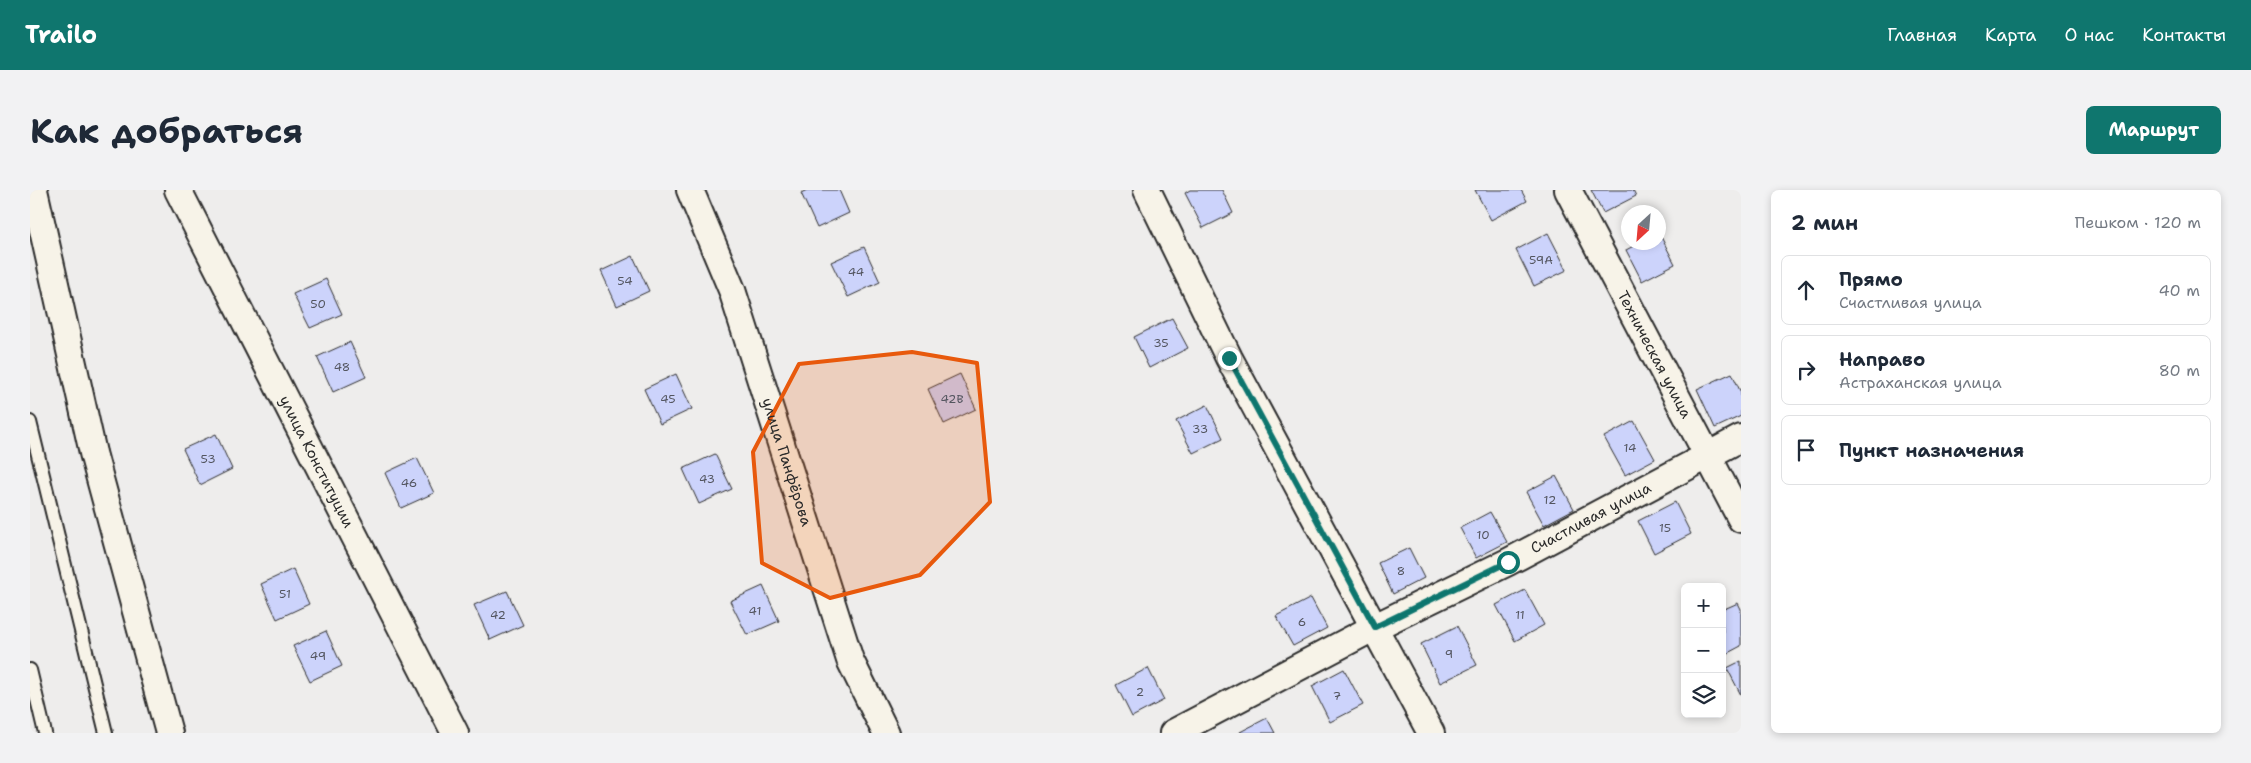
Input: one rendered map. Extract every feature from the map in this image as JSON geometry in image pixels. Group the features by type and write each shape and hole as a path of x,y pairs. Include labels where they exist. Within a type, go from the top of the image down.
{"street":[{"path":"34,190 93,453 169,733"},
{"name":"улица Конституции","path":"178,190 455,733"},
{"name":"улица Панфёрова","path":"690,190 732,290 850,660 886,733"},
{"path":"1147,190 1229,358 1432,733"},
{"name":"Техническая улица","path":"1568,190 1741,520"},
{"name":"Счастливая улица","path":"1173,733 1375,627 1508,562 1741,438"}],"lane":[{"path":"30,422 106,733"},
{"path":"30,670 45,733"}],"highlighted area":[{"path":"912,352 977,363 990,502 920,575 830,598 762,563 753,452 799,364"}],"building":[{"path":"807,190 839,190 849,213 817,228 801,193"},
{"path":"1190,190 1222,190 1233,213 1203,228 1185,193"},
{"path":"1475,190 1521,190 1527,201 1491,220"},
{"path":"1591,190 1633,190 1636,196 1603,213"},
{"path":"1548,233 1567,270 1534,286 1516,250"},
{"path":"864,247 880,282 848,297 831,262"},
{"path":"1666,247 1675,264 1642,281 1626,250 1666,250"},
{"path":"633,256 649,291 617,306 601,271"},
{"path":"326,279 342,314 310,328 293,294"},
{"path":"1172,318 1188,348 1149,368 1134,337"},
{"path":"350,342 366,377 333,392 317,357"},
{"path":"1732,373 1741,393 1741,416 1715,428 1697,389"},
{"path":"676,374 692,409 660,424 644,389"},
{"path":"960,374 976,409 944,424 928,389"},
{"path":"1207,405 1223,438 1193,453 1176,421"},
{"path":"1634,421 1655,459 1625,475 1604,437"},
{"path":"216,434 232,469 200,485 183,449"},
{"path":"715,454 732,489 699,504 683,469"},
{"path":"417,458 434,493 401,508 385,473"},
{"path":"1556,476 1574,509 1544,525 1526,492"},
{"path":"1675,502 1691,534 1654,553 1638,521"},
{"path":"1490,512 1507,542 1476,558 1460,528"},
{"path":"1409,548 1424,578 1393,594 1378,563"},
{"path":"293,569 309,604 277,619 261,584"},
{"path":"763,586 779,621 747,635 730,601"},
{"path":"1525,590 1544,625 1515,641 1496,605"},
{"path":"507,591 523,625 490,640 474,605"},
{"path":"1311,598 1327,628 1293,646 1276,616"},
{"path":"1738,603 1741,609 1741,646 1726,654 1726,628 1726,608"},
{"path":"1457,626 1477,665 1440,683 1421,644"},
{"path":"326,631 342,666 310,681 293,646"},
{"path":"1741,661 1741,695 1727,668"},
{"path":"1148,668 1164,700 1132,717 1116,685"},
{"path":"1344,669 1363,705 1330,722 1312,686"},
{"path":"1267,718 1275,733 1240,733 1240,732"}],"route":[{"path":"1229,358 1375,627 1508,562"}]}
